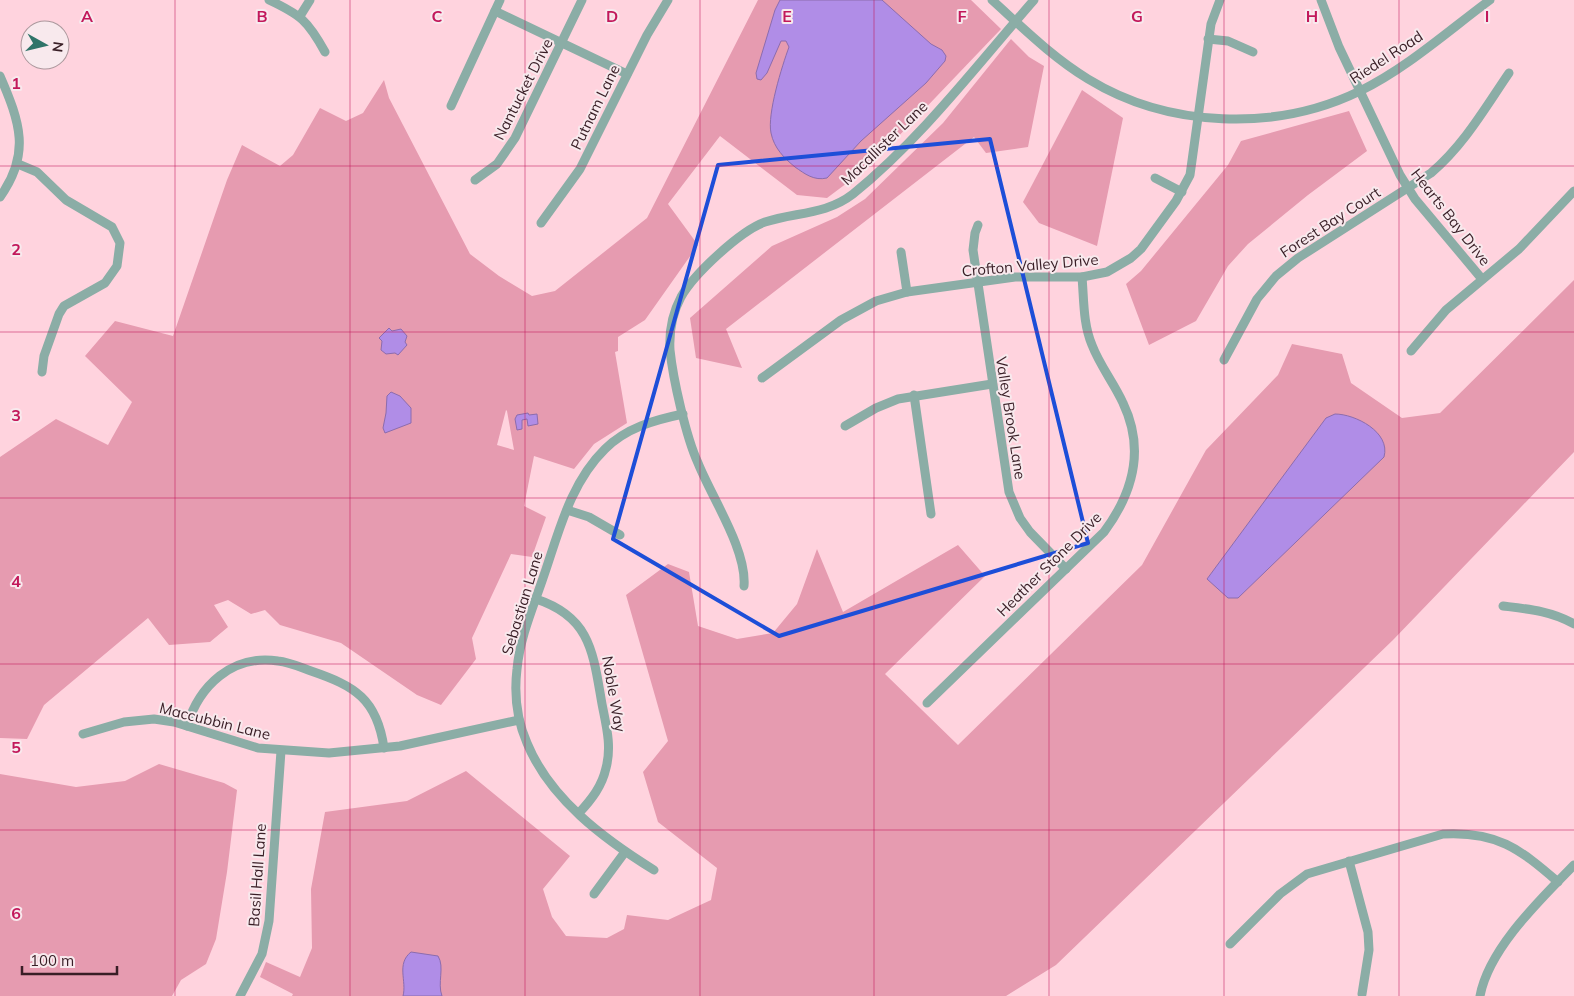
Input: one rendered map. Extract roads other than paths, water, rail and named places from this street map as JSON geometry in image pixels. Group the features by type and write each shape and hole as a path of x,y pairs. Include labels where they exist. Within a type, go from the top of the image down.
{"street":[{"path":"269,0 300,16 310,27 325,52"},
{"path":"300,16 310,0"},
{"path":"451,106 500,0"},
{"name":"Nantucket Drive","path":"475,180 497,164 515,138 582,0"},
{"name":"Putnam Lane","path":"541,223 580,169 627,74 668,0"},
{"name":"Riedel Road","path":"992,0 1053,55 1096,84 1152,108 1198,117 1221,119 1266,118 1318,108 1360,91 1406,64 1490,0"},
{"name":"Macallister Lane","path":"744,586 745,573 742,561 697,462 683,414 670,350 670,335 676,309 689,287 729,246 756,226 818,212 852,195 919,131 1034,0"},
{"name":"Crofton Valley Drive","path":"762,378 853,312 876,301 907,292 977,282 1029,276 1082,277 1107,272 1131,258 1141,249 1182,192 1192,164 1208,39 1211,24 1220,0"},
{"name":"Hearts Bay Drive","path":"1321,0 1339,47 1408,188 1482,279"},
{"path":"495,11 627,74"},
{"path":"1208,39 1228,41 1253,52"},
{"name":"Forest Bay Court","path":"1224,360 1257,299 1276,276 1298,258 1431,174 1453,153 1509,73"},
{"path":"0,76 18,125 21,150 13,177 0,197"},
{"path":"18,164 36,172 66,200 112,226 120,242 117,266 105,283 64,306 59,314 44,356 42,372"},
{"path":"1155,178 1182,192"},
{"path":"1411,351 1446,310 1519,249 1574,190"},
{"name":"Valley Brook Lane","path":"978,225 973,242 977,282 1005,479 1014,506 1030,532 1066,569"},
{"path":"901,252 907,292"},
{"name":"Heather Stone Drive","path":"927,703 1104,532 1118,512 1129,489 1134,460 1133,434 1127,412 1091,344 1085,319 1082,277"},
{"path":"846,426 876,408 914,395 992,384"},
{"path":"914,395 931,514"},
{"name":"Sebastian Lane","path":"654,870 624,852 579,813 561,797 542,772 527,744 519,720 516,686 518,657 536,599 567,510 584,474 612,443 647,423 683,414"},
{"path":"567,510 589,517 620,534"},
{"name":"Noble Way","path":"536,599 556,607 578,625 588,639 594,656 608,740 608,760 598,791 579,813"},
{"path":"1503,606 1553,614 1574,624"},
{"path":"187,726 198,698 221,674 244,663 275,660 337,680 358,693 367,702 378,720 384,748"},
{"name":"Maccubbin Lane","path":"83,734 124,722 143,719 163,720 187,726 241,745 280,751 328,753 384,748 519,720"},
{"name":"Basil Hall Lane","path":"240,996 262,954 270,921 280,751"},
{"path":"1230,944 1294,882 1317,870 1443,834 1465,833 1496,839 1515,847 1558,882"},
{"path":"594,894 624,852"},
{"path":"1349,861 1368,932 1370,950 1362,994"},
{"path":"1480,996 1487,975 1507,941 1530,911 1574,866"}]}
